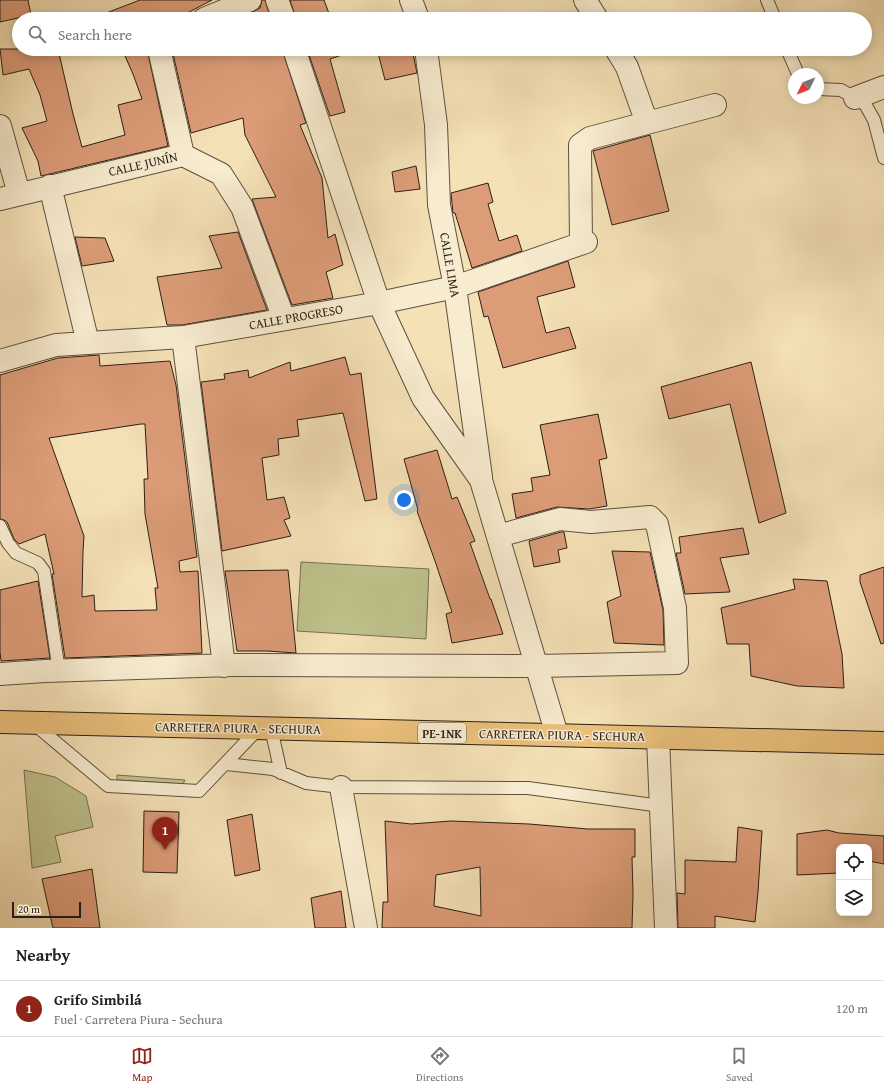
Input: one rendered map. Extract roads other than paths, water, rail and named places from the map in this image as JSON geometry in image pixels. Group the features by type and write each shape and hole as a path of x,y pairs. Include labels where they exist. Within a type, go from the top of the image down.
{"main road":[{"name":"CARRETERA PIURA - SECHURA","path":"0,722 884,743"}],"street":[{"path":"221,12 250,0"},
{"path":"277,0 281,12"},
{"path":"411,0 415,12"},
{"path":"585,0 593,12"},
{"path":"161,56 183,155"},
{"path":"296,56 379,302 423,398 481,480 557,735"},
{"name":"CALLE LIMA","path":"427,56 436,125 439,205 455,286 481,480"},
{"path":"620,56 627,67 648,123 715,105"},
{"path":"854,98 884,87"},
{"name":"CALLE PROGRESO","path":"0,361 56,346 183,337 379,302 455,286 584,242 580,145 590,138 648,123"},
{"path":"0,126 9,196"},
{"name":"CALLE JUNÍN","path":"9,196 183,155 220,174 242,207 284,319"},
{"path":"50,186 88,343"},
{"path":"183,337 224,666"},
{"path":"0,674 224,666 537,666 677,663 675,608 657,524 650,518 590,522 560,519 498,536"},
{"path":"658,738 666,928"},
{"path":"341,787 366,928"}],"lane":[{"path":"767,0 772,12"},
{"path":"790,56 795,68"},
{"path":"824,89 841,90 865,104 874,120 884,158"},
{"path":"0,526 8,544 16,553 38,563 44,571 59,671"},
{"path":"32,723 108,786 199,791 265,728 281,773"},
{"path":"226,764 273,769 306,783 341,787 528,788 661,806"}],"place":[{"name":"Grifo Simbilá","path":"165,850"}]}
